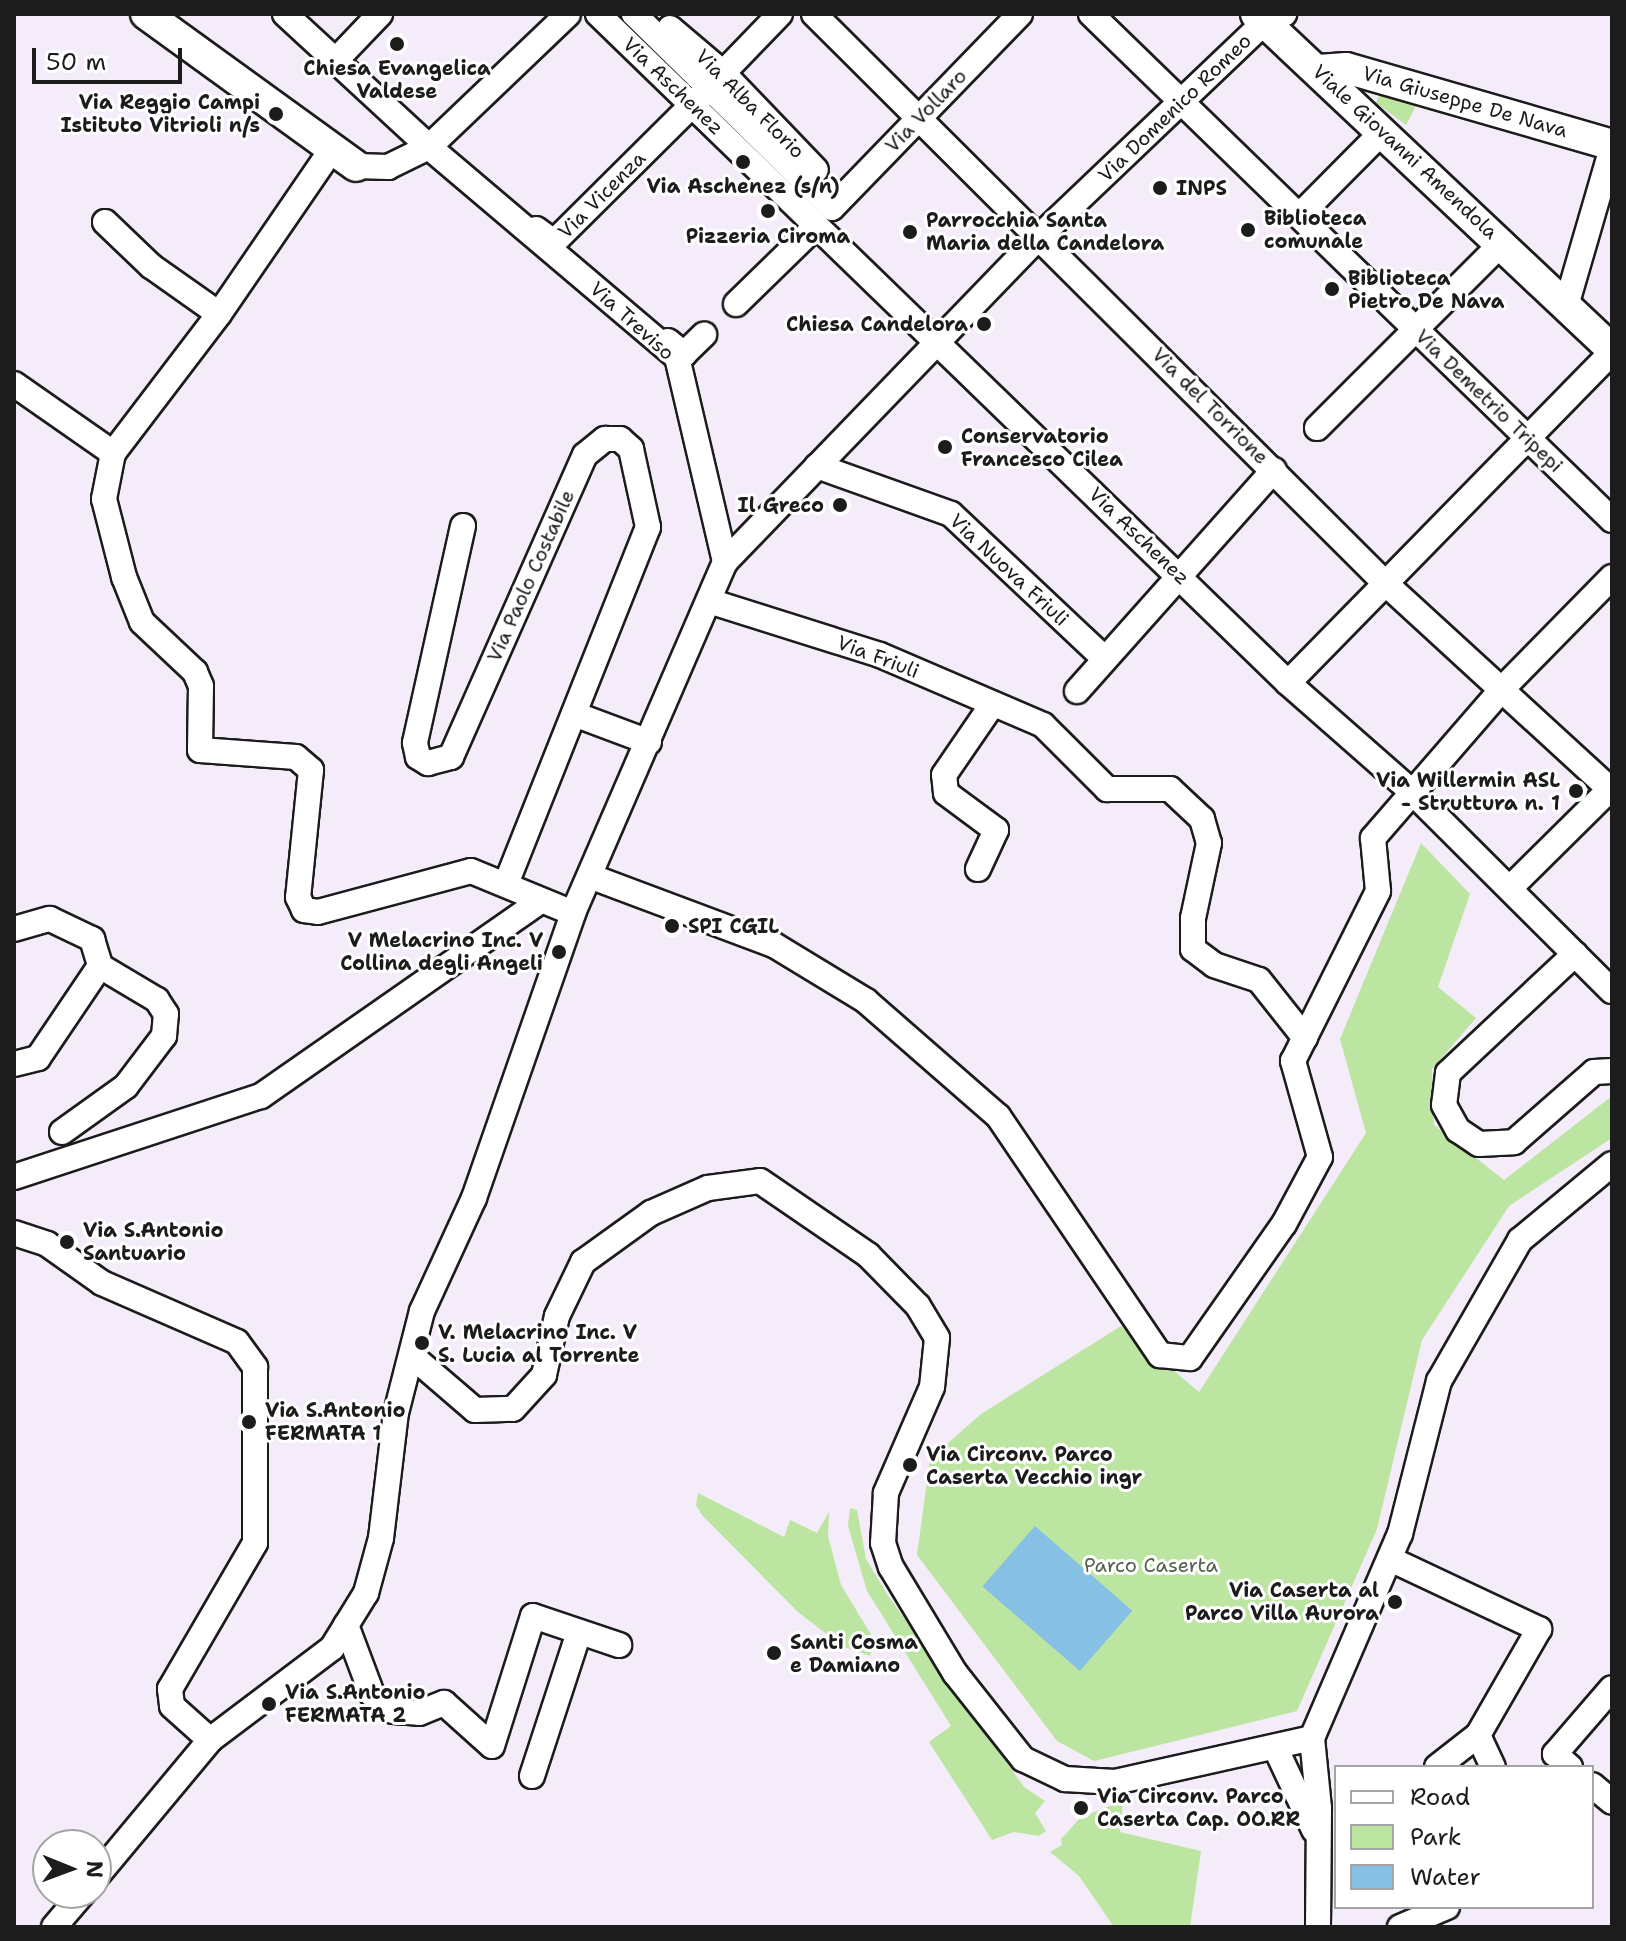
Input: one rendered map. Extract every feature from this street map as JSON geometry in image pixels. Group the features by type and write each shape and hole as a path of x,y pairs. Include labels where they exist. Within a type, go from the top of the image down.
{"street":[{"path":"285,14 338,58 429,147"},
{"path":"338,58 380,14"},
{"path":"149,15 344,158 388,167 429,147 568,14"},
{"name":"Via Aschenez","path":"598,14 709,88 815,227 1178,572 1288,683 1412,792 1511,887 1612,991"},
{"path":"634,14 709,88"},
{"name":"Via Alba Florio","path":"653,14 709,88"},
{"name":"Via Vicenza","path":"429,147 554,242 780,14"},
{"name":"Via del Torrione","path":"814,14 1385,583 1611,789"},
{"name":"Via Vollaro","path":"709,88 838,203 1020,14"},
{"name":"Via Demetrio Tripepi","path":"1091,14 1612,520"},
{"name":"Via Domenico Romeo","path":"725,562 934,342 1268,17"},
{"name":"Viale Giovanni Amendola","path":"1268,17 1382,132 1607,342"},
{"name":"Via Giuseppe De Nava","path":"1318,70 1346,68 1612,146"},
{"path":"1300,215 1382,132"},
{"path":"1566,306 1612,146"},
{"name":"Via Treviso","path":"429,147 677,357 725,562"},
{"path":"344,158 113,453 104,499 124,577 142,622 195,672 201,686 200,750 296,757 311,770 301,906 318,912 471,871 573,913"},
{"path":"105,222 151,266 219,314"},
{"path":"736,304 815,227"},
{"path":"554,242 684,354 704,335"},
{"path":"1317,428 1502,243"},
{"path":"1288,683 1529,439 1607,342"},
{"path":"14,384 113,453"},
{"name":"Via Paolo Costabile","path":"463,526 415,743 418,757 428,763 451,757 585,455 605,439 620,439 631,449 648,527 506,884"},
{"name":"Via Nuova Friuli","path":"817,466 951,514 1103,657"},
{"path":"1077,691 1178,572 1274,470"},
{"path":"112,1858 210,1740 332,1648 366,1593 381,1538 396,1413 422,1311 474,1198 573,913 592,877 725,562"},
{"path":"592,877 774,945 866,1001 998,1116 1160,1355 1190,1358 1284,1224 1320,1157 1293,1061 1378,891 1373,838 1502,689 1612,577"},
{"name":"Via Friuli","path":"709,601 880,655 1043,725 1107,789 1170,789 1202,819 1209,843 1193,918 1193,949 1214,965 1259,980 1305,1038"},
{"path":"978,869 996,830 946,793 944,775 992,705"},
{"path":"574,714 649,742"},
{"path":"1511,887 1611,789"},
{"path":"14,1177 261,1096 541,901"},
{"path":"14,929 50,919 92,939 100,966 157,1000 166,1014 164,1036 126,1086 62,1132"},
{"path":"1575,954 1448,1073 1444,1105 1458,1130 1479,1144 1514,1142 1594,1072 1612,1071"},
{"path":"14,1064 38,1058 100,966"},
{"path":"1318,1927 1319,1843 1312,1738 1390,1559 1439,1381 1520,1240 1612,1164"},
{"path":"412,1356 475,1410 513,1409 544,1375 557,1316 583,1262 651,1213 708,1188 760,1181 868,1255 918,1306 937,1338 932,1387 886,1493 883,1543 891,1567 955,1673 1023,1759 1065,1779 1115,1782 1312,1738"},
{"path":"14,1233 47,1244 102,1283 237,1342 255,1367 255,1543 170,1689 172,1706 210,1740"},
{"path":"1390,1559 1539,1629 1478,1735 1440,1765"},
{"path":"346,1625 372,1694 393,1711 419,1713 444,1703 492,1746 533,1616 619,1645"},
{"path":"532,1776 579,1632"},
{"path":"1568,1765 1555,1754 1612,1688"},
{"path":"1478,1735 1492,1765"},
{"path":"1275,1747 1319,1843"},
{"path":"1594,1787 1612,1802"},
{"path":"54,1927 69,1909"},
{"path":"1400,1927 1442,1909"}],"green space":[{"path":"1380,93 1417,104 1406,125 1376,103"},
{"name":"Parco Caserta","path":"1421,843 1470,894 1438,987 1476,1018 1432,1069 1434,1125 1504,1180 1612,1096 1612,1138 1509,1206 1422,1340 1377,1529 1297,1711 1094,1761 1057,1741 917,1555 930,1459 981,1414 1121,1326 1199,1392 1366,1133 1340,1039"},
{"path":"698,1493 784,1537 790,1520 817,1533 829,1512 828,1536 841,1585 875,1641 870,1656 842,1646 798,1612 702,1515 696,1505"},
{"path":"850,1508 857,1510 866,1559 887,1594 1024,1787 1045,1801 1035,1813 1046,1831 1039,1836 1014,1832 992,1840 929,1742 951,1726 867,1591 848,1526"},
{"path":"1123,1801 1120,1832 1201,1851 1190,1927 1114,1927 1079,1876 1050,1852 1062,1845 1061,1839 1081,1817"}],"water":[{"path":"1035,1526 1132,1611 1080,1671 983,1586"}],"place":[{"name":"Chiesa Evangelica Valdese","path":"397,44"},
{"name":"Via Reggio Campi Istituto Vitrioli n/s","path":"276,114"},
{"name":"Via Aschenez (s/n)","path":"743,162"},
{"name":"INPS","path":"1160,188"},
{"name":"Pizzeria Ciroma","path":"768,211"},
{"name":"Biblioteca comunale","path":"1248,230"},
{"name":"Parrocchia Santa Maria della Candelora","path":"910,232"},
{"name":"Biblioteca Pietro De Nava","path":"1332,289"},
{"name":"Chiesa Candelora","path":"984,324"},
{"name":"Conservatorio Francesco Cilea","path":"945,447"},
{"name":"Il Greco","path":"840,505"},
{"name":"Via Willermin ASL - Struttura n. 1","path":"1576,791"},
{"name":"SPI CGIL","path":"672,926"},
{"name":"V Melacrino Inc. V Collina degli Angeli","path":"559,952"},
{"name":"Via S.Antonio Santuario","path":"67,1242"},
{"name":"V. Melacrino Inc. V S. Lucia al Torrente","path":"422,1343"},
{"name":"Via S.Antonio FERMATA 1","path":"249,1422"},
{"name":"Via Circonv. Parco Caserta Vecchio ingr","path":"910,1465"},
{"name":"Via Caserta al Parco Villa Aurora","path":"1395,1602"},
{"name":"Santi Cosma e Damiano","path":"774,1653"},
{"name":"Via S.Antonio FERMATA 2","path":"269,1704"},
{"name":"Via Circonv. Parco Caserta Cap. OO.RR","path":"1081,1808"}]}
